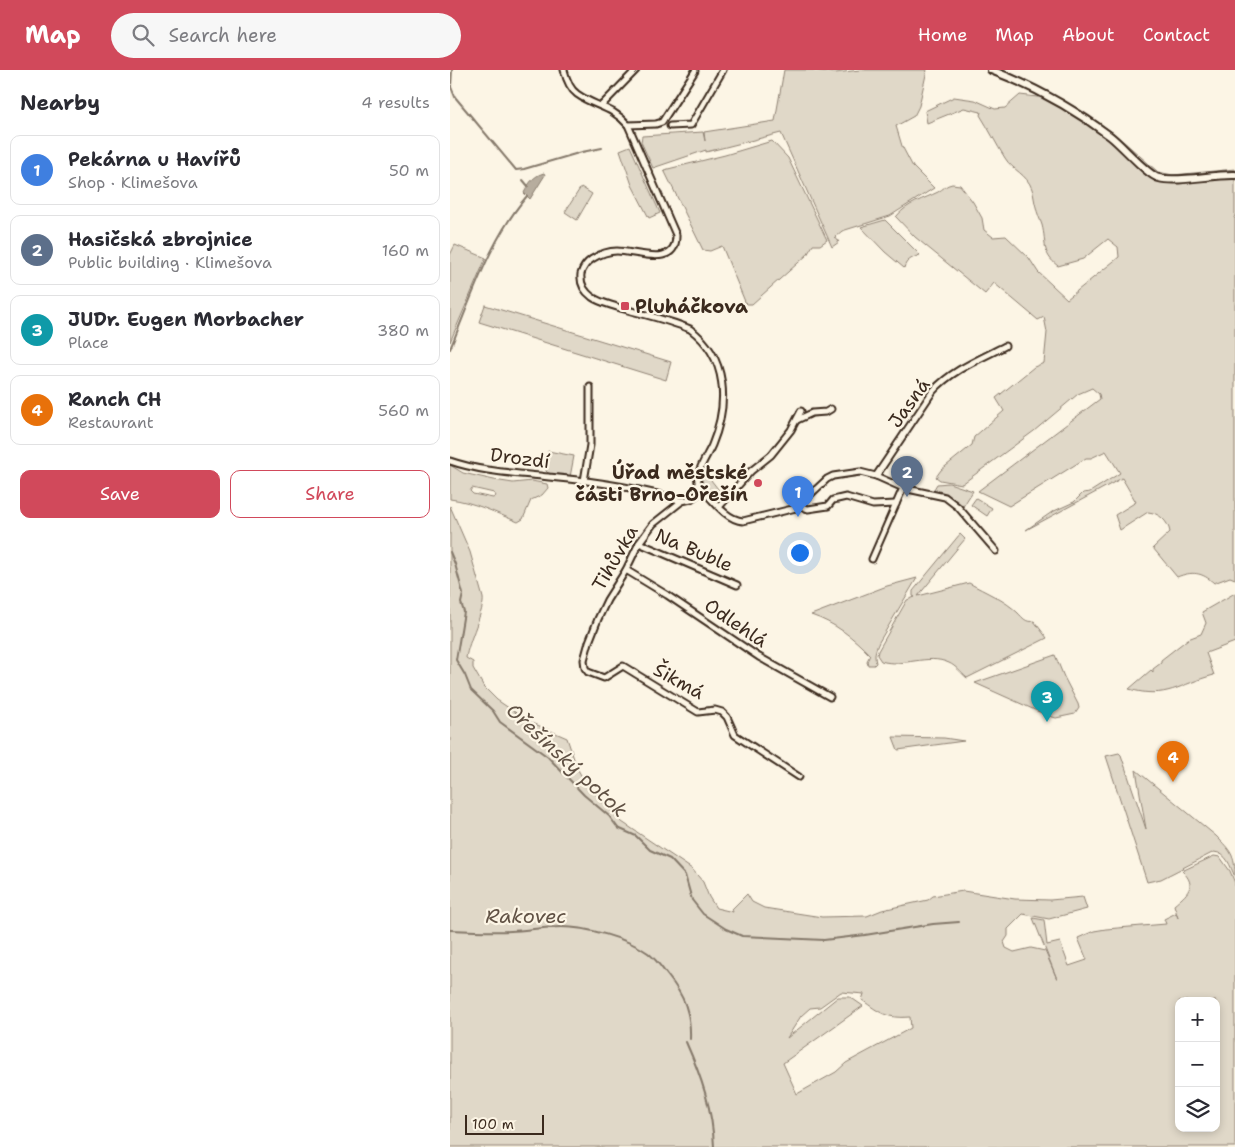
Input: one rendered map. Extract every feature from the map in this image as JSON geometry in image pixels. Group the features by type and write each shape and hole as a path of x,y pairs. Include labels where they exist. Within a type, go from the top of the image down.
{"street":[{"path":"564,70 576,94 620,116 628,125 676,236 675,246 669,253 661,256 618,251 598,255 584,266 581,278 585,291 599,301 690,329 700,337 717,361 720,370 722,408 716,435 698,477 698,484 703,490 720,507 737,520 743,521 791,510 800,506 821,483 833,476 860,472 876,476 903,488 940,495 952,502 996,550"},
{"path":"601,106 636,70"},
{"path":"670,126 691,125 723,70"},
{"path":"991,70 1041,93 1094,124 1126,149 1151,174 1158,178 1169,180 1219,174 1235,175"},
{"path":"628,125 662,122 695,71"},
{"name":"Jasná","path":"876,476 933,391 963,367 1006,346"},
{"path":"584,481 590,445 590,387"},
{"path":"796,420 812,413 826,412 831,409"},
{"path":"720,507 751,471 771,456 791,430 801,411"},
{"name":"Drozdí","path":"450,461 511,474 622,486 682,501"},
{"path":"872,559 903,488"},
{"path":"682,501 690,499 703,490"},
{"path":"800,506 808,509 828,506 833,500 846,497 874,505 896,504"},
{"name":"Tihůvka","path":"589,642 607,600 626,570 639,543 654,524 682,501"},
{"name":"Na Buble","path":"639,543 738,585"},
{"name":"Odlehlá","path":"626,570 667,595 759,657 830,697"},
{"name":"Šikmá","path":"589,642 584,665 588,672 604,678 624,666 698,712 715,710 722,712 727,717 735,735 799,777"}],"shaded area":[{"path":"784,70 813,70 835,73 860,70 927,70 919,106 914,116 896,126 902,146 913,167 934,188 890,216 842,231 835,237 839,242 832,247 781,133 706,152 706,150 653,168 641,142 642,136 703,132 705,141 704,132 775,121"},
{"path":"1020,95 1063,100 1114,133 1158,172 1173,175 1235,169 1235,579 1230,577 1214,583 1201,575 1192,573 1177,577 1153,548 1170,532 1165,521 1156,514 1148,512 1120,530 1115,515 1136,502 1122,478 1026,530 1052,512 1074,502 1083,493 1090,492 1120,473 1106,451 1091,458 1086,458 1009,506 978,491 1100,399 1099,394 1092,388 1078,394 1034,431 962,484 940,480 936,477 941,470 972,445 974,437 1004,411 996,398 1034,367 1044,363 1047,332 1044,317 1038,320 994,283 985,294 915,237 896,217 900,212 948,185 960,185 982,218 984,230 993,237 1006,236 1029,258 1038,272 1067,299 1119,257 1118,247 1108,239 1083,259 1058,266 1049,257 1047,252 1042,225 1030,184 1005,158 980,115 981,112 964,108 927,123 925,111 954,97 975,100 995,109 1005,108"},
{"path":"772,141 788,158 827,240 820,245 813,245 807,255 752,304 746,304 722,246 710,251 703,250 664,170"},
{"path":"630,146 660,213 649,218 632,185 620,150"},
{"path":"544,173 545,175 530,199 524,193 526,189 534,178"},
{"path":"581,187 592,194 577,220 565,212"},
{"path":"885,220 920,255 908,261 904,268 885,252 861,227"},
{"path":"455,245 486,258 450,342 450,255"},
{"path":"485,305 671,362 666,380 479,322"},
{"path":"548,451 574,456 570,477 546,471"},
{"path":"450,465 463,473 513,483 532,481 547,484 548,488 542,495 531,500 523,519 518,522 476,505 450,499","holes":["472,488 494,493 496,496 493,498 473,494 470,491"]},
{"path":"701,475 707,475 722,494 721,501 718,501 701,482"},
{"path":"949,483 973,491 962,508 945,493 934,489 937,484"},
{"path":"976,498 992,508 987,516 971,505"},
{"path":"450,506 470,552 483,598 466,658 473,662 473,668 484,687 497,700 528,721 567,738 577,768 586,784 622,822 692,869 703,882 716,908 733,912 732,909 747,894 752,902 764,908 822,917 867,916 882,910 928,900 933,896 963,891 1015,899 1050,900 1083,897 1087,909 1049,919 1023,914 1008,929 1008,936 1004,942 1006,948 1014,952 1031,948 1045,951 1057,979 1033,918 1044,920 1047,945 1060,942 1069,966 1087,960 1078,938 1094,931 1106,929 1166,924 1164,919 1176,913 1178,918 1174,905 1189,890 1190,885 1187,876 1182,871 1214,856 1220,857 1230,871 1235,883 1235,1147 450,1147","holes":["841,992 864,994 862,1000 884,1014 895,1017 910,1017 911,1028 846,1063 836,1072 797,1094 783,1063 863,1006 850,997 838,997 787,1038 801,1016 810,1008 820,1007"]},
{"path":"960,534 965,539 918,596 969,583 995,596 1013,608 1025,620 1034,621 1047,638 967,678 954,666 941,660 932,659 898,663 881,661 877,655 878,651 907,600 915,597 913,596 913,591"},
{"path":"917,578 879,642 875,652 876,663 874,665 868,665 867,661 870,655 857,642 836,626 811,615 887,586"},
{"path":"1235,593 1235,642 1206,653 1214,675 1163,692 1153,693 1129,689 1151,670 1153,672 1153,669 1161,663 1161,660 1188,639 1201,634 1206,623 1202,612"},
{"path":"1055,655 1078,704 1079,708 1075,714 1056,718 1046,715 975,683"},
{"path":"893,737 944,738 964,741 898,750"},
{"path":"1119,753 1146,829 1136,770 1216,836 1233,858 1235,877 1225,857 1214,852 1161,879 1147,882 1106,756"}],"waterway":[{"path":"452,70 451,87 455,97 516,170 602,148"},
{"path":"523,180 528,186"},
{"path":"450,349 492,250 502,231 527,196"},
{"name":"Ořešínský potok","path":"450,552 463,594 461,603 464,612 456,660 471,690 493,711 500,722 548,757 584,795 609,816 618,828 636,836 650,850 670,859 685,875 692,900 703,914 726,929 742,936 824,940 959,922"},
{"name":"Rakovec","path":"450,930 517,931 555,927 594,931 618,938 654,958 678,990 688,1012 690,1039"},
{"name":"Rakovec","path":"686,1042 697,1068 709,1106 714,1147"}],"place":[{"name":"Pluháčkova","path":"625,306"},
{"name":"Úřad městské části Brno-Ořešín","path":"758,483"},
{"name":"Hasičská zbrojnice","path":"907,497"},
{"name":"Pekárna u Havířů","path":"798,517"},
{"name":"JUDr. Eugen Morbacher","path":"1047,722"},
{"name":"Ranch CH","path":"1173,782"}]}
